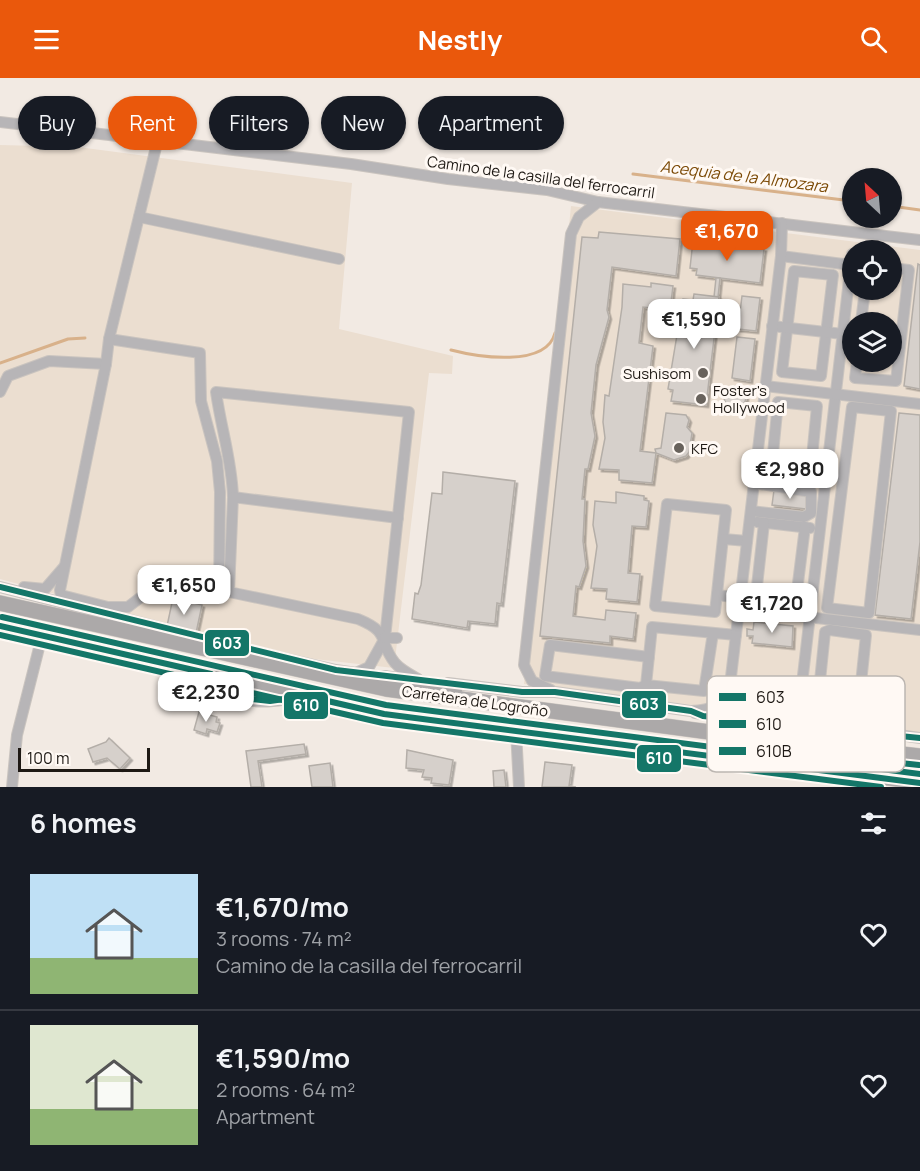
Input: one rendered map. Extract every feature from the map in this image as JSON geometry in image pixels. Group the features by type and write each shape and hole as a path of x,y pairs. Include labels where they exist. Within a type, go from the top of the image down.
{"highway":[{"name":"Carretera de Logroño","path":"0,603 386,689 707,731"},
{"name":"Carretera de Logroño","path":"0,626 384,714 707,755"},
{"path":"384,678 560,703 605,712 625,721"},
{"name":"Carretera de Logroño","path":"838,772 916,782"}],"street":[{"name":"Camino de la casilla del ferrocarril","path":"0,122 108,134"},
{"name":"Camino de la casilla del ferrocarril","path":"197,144 538,189 598,202 920,240"},
{"path":"62,600 66,564 109,339 155,150"},
{"path":"555,692 532,681 524,665 571,234 579,217 598,202"},
{"path":"139,217 339,259"},
{"path":"731,676 782,224"},
{"path":"854,240 855,232"},
{"path":"780,256 842,256"},
{"path":"902,269 909,270 902,330"},
{"path":"794,271 833,275 821,376 782,372 788,328 794,271"},
{"path":"853,300 864,302 862,312"},
{"path":"772,326 842,334"},
{"path":"62,600 108,607 128,607 154,587 171,583 219,595 220,492 217,461 201,401 200,353 109,339"},
{"path":"804,676 842,343"},
{"path":"0,392 8,376 49,361 106,364"},
{"path":"856,372 855,378 896,381 897,372"},
{"path":"765,386 920,404"},
{"path":"356,673 369,667 385,634 409,412 216,392 222,434 232,467 229,592 358,619 376,626 385,634 395,663 418,679"},
{"path":"771,474 778,402 799,404 817,406 810,478"},
{"path":"861,676 867,624 891,411 852,407 827,608 867,624"},
{"path":"830,440 847,442"},
{"path":"754,478 771,474 826,480"},
{"path":"750,516 807,517 811,513 813,497 811,492 754,478"},
{"path":"824,496 841,495"},
{"path":"233,497 398,518"},
{"path":"667,504 726,510 723,538 715,612 655,606 667,504"},
{"path":"750,516 764,523 820,528"},
{"path":"764,523 756,595 796,599 805,527"},
{"path":"723,538 747,541"},
{"path":"0,581 45,589 66,564"},
{"path":"814,574 831,576"},
{"path":"0,587 62,600 356,673 522,692 555,692 691,711 707,716"},
{"path":"717,595 740,604 846,627"},
{"path":"820,676 825,632 867,624 920,630"},
{"path":"646,685 652,627 736,635"},
{"path":"649,657 550,645 545,676 640,688 646,685 704,691 713,633"},
{"path":"385,634 398,635"},
{"path":"12,787 17,735 42,636"},
{"path":"691,711 707,709"},
{"path":"516,731 519,787"},
{"path":"905,736 920,738"}],"shaded area":[{"path":"0,145 18,145 18,150 96,149 352,183 339,329 453,356 452,374 429,373 394,668 279,655 0,579"},
{"path":"571,206 842,240 842,300 902,300 902,248 920,250 920,733 905,731 905,676 707,676 707,707 524,684"}],"building":[{"path":"599,232 680,239 676,276 612,267 607,310 609,317 596,365 591,413 595,436 588,469 585,469 582,499 585,499 583,541 586,566 579,587 576,586 573,616 605,620 606,610 636,613 633,639 610,636 610,643 540,636 582,237 598,238"},
{"path":"693,241 764,249 760,283 696,275 697,269 690,268"},
{"path":"918,264 920,265 920,389 904,386"},
{"path":"716,278 720,278 718,297 714,297"},
{"path":"651,283 673,286 670,310 643,307 639,343 653,346 640,451 656,453 652,483 619,480 619,470 599,469 605,438 603,422 605,395 609,396 622,307 623,284 651,287"},
{"path":"694,294 719,297 706,405 671,401 673,390 668,389 683,299 693,300"},
{"path":"742,296 760,298 756,331 738,329"},
{"path":"737,337 755,339 750,381 732,378"},
{"path":"735,386 743,389 746,397 743,405 735,408 727,405 724,397 727,389"},
{"path":"666,413 686,415 689,420 687,427 692,433 689,452 686,456 674,460 656,453 655,449 661,448"},
{"path":"899,413 920,415 920,542 911,619 875,615"},
{"path":"443,472 515,481 501,604 497,603 495,624 468,621 467,628 412,619 415,593 418,594 421,585 432,493 442,494"},
{"path":"774,490 808,494 806,509 772,505"},
{"path":"616,492 644,496 644,500 649,501 646,527 632,526 628,573 640,574 637,602 606,599 607,589 591,588 597,546 593,525 595,501 616,503"},
{"path":"173,598 202,605 196,633 167,626"},
{"path":"754,622 793,626 792,647 752,643 753,636 747,636 747,629 753,630"},
{"path":"199,712 217,717 216,722 220,723 217,732 207,729 206,734 194,730"},
{"path":"109,738 130,758 120,769 107,758 93,762 88,749 106,742"},
{"path":"304,744 306,754 258,761 262,787 251,787 246,751"},
{"path":"407,750 453,760 449,785 431,783 432,778 422,777 424,770 406,768"},
{"path":"545,762 572,765 569,786 576,787 542,787"},
{"path":"330,763 333,787 312,787 309,766"},
{"path":"504,770 506,787 494,787 493,771"}],"waterway":[{"name":"Acequia de la Almozara","path":"633,174 842,200"},
{"name":"Acequia de la Almozara","path":"902,208 920,210"},
{"name":"Acequia de la Almozara","path":"451,350 493,357 525,356 549,344 555,333"},
{"name":"Acequia de la Almozara","path":"0,363 68,339 85,338"}],"transit line":[{"name":"603","path":"0,587 336,670 522,692 555,692 691,711 707,716"},
{"name":"610B","path":"2,617 386,705 707,746"},
{"name":"603","path":"0,626 211,674 225,691 235,697 270,701 306,696 384,714 707,756"},
{"name":"610","path":"0,635 383,723 707,765"},
{"name":"603","path":"905,736 920,738"},
{"name":"610","path":"905,764 919,765"},
{"name":"610","path":"764,772 881,787"},
{"name":"603","path":"835,772 920,783"},
{"name":"610B","path":"905,772 920,774"}],"place":[{"name":"Sushisom","path":"703,373"},
{"name":"Foster's Hollywood","path":"701,399"},
{"name":"KFC","path":"679,448"}]}
